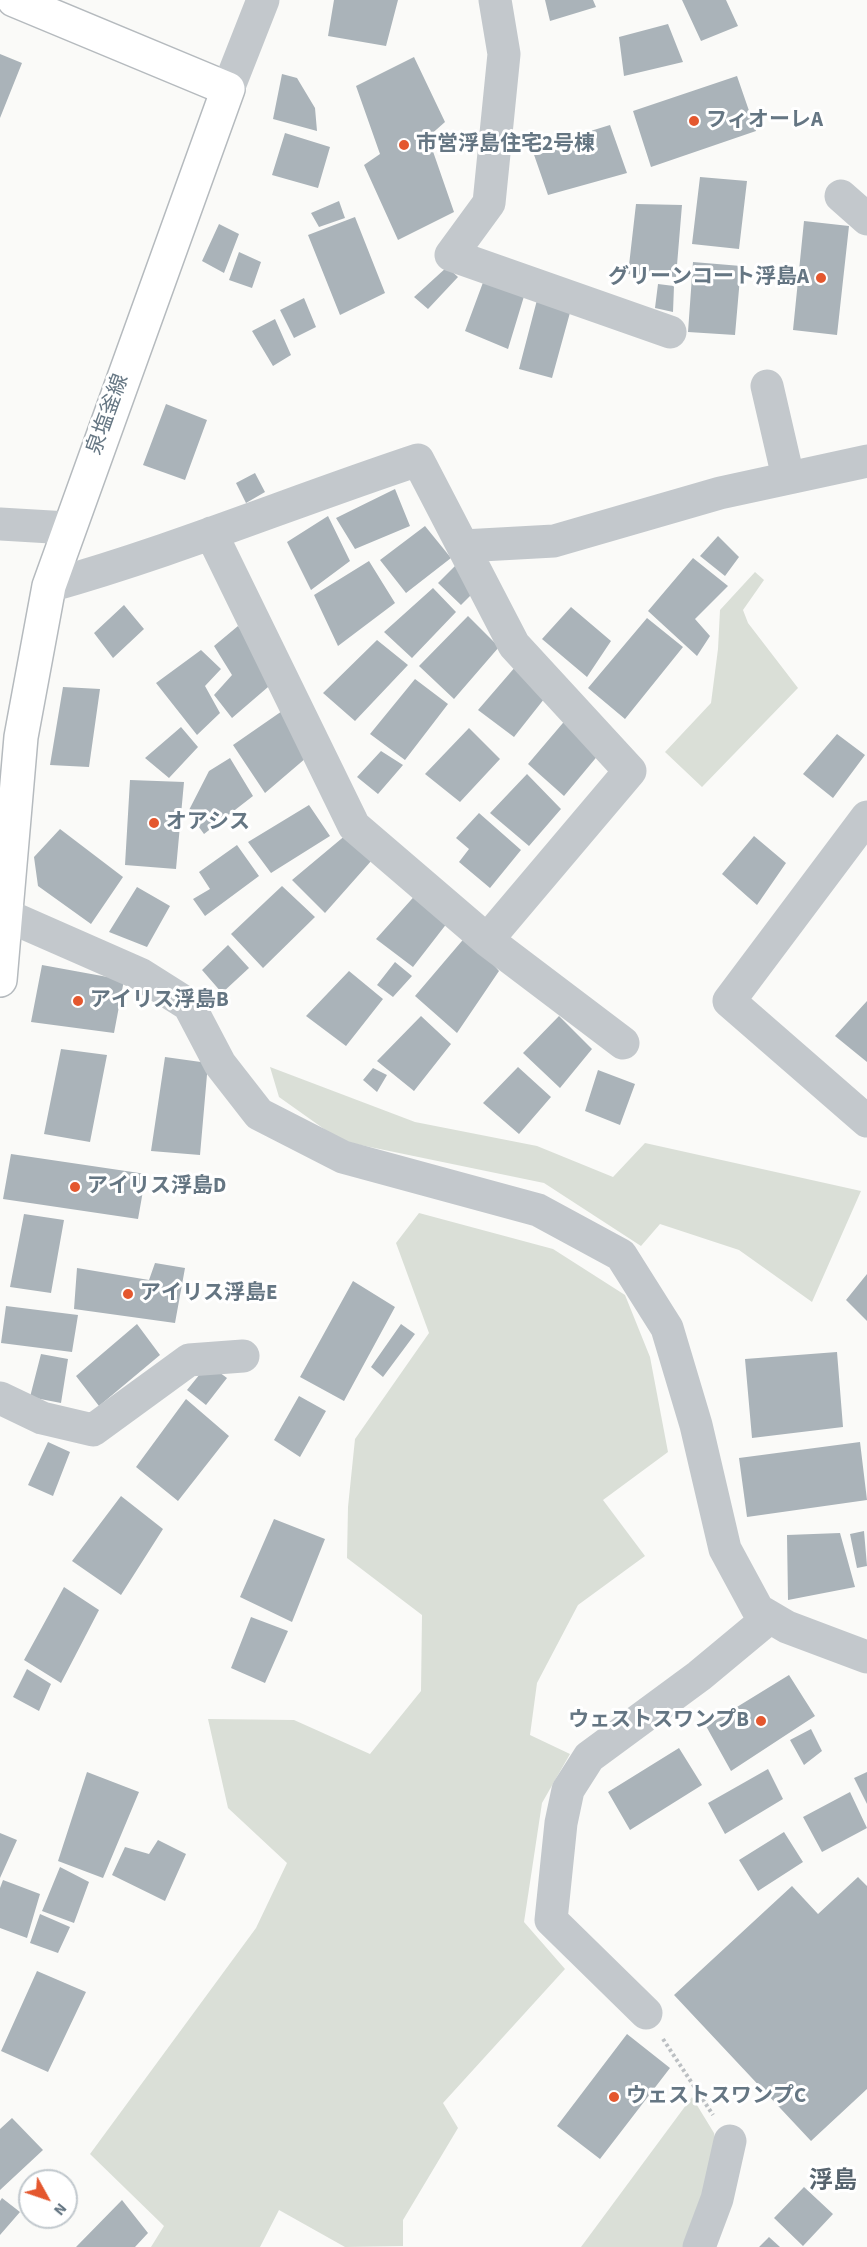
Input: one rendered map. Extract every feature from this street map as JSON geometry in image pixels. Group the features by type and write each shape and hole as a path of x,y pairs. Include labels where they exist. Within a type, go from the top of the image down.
{"main road":[{"path":"14,0 228,89"},
{"name":"泉塩釜線","path":"0,980 21,737 48,586 228,89"}],"street":[{"path":"228,89 263,0"},
{"path":"495,0 504,54 489,202 452,255 670,332"},
{"path":"841,196 867,219"},
{"path":"767,386 788,477"},
{"path":"48,586 126,564 292,502 418,460 514,645 630,771 487,940"},
{"path":"463,546 554,541 720,493 867,460"},
{"path":"0,524 68,528"},
{"path":"211,533 354,826 487,940 623,1043"},
{"path":"867,817 729,1002 867,1121"},
{"path":"6,915 140,974 189,1005 220,1064 259,1114 343,1158 538,1210 621,1255 667,1328 696,1425 725,1549 758,1610 787,1627 867,1657"},
{"path":"0,1398 42,1418 93,1430 189,1359 243,1356"},
{"path":"646,2013 551,1920 561,1823 568,1790 589,1757 699,1676 770,1617"},
{"path":"699,2247 717,2199 730,2141"}],"path":[{"path":"646,2013 730,2141"}],"shaded area":[{"path":"755,572 764,580 743,610 748,623 798,688 702,787 665,752 711,703 720,610"},
{"path":"270,1067 415,1122 537,1146 613,1177 645,1143 861,1191 812,1302 739,1250 660,1224 641,1246 544,1183 341,1141 279,1097"},
{"path":"419,1213 553,1249 625,1295 650,1357 668,1452 603,1500 645,1556 578,1605 537,1683 530,1735 570,1754 542,1803 524,1922 565,1969 443,2103 458,2128 403,2220 403,2246 345,2247 279,2210 260,2247 151,2247 164,2226 90,2154 256,1928 287,1863 228,1808 208,1719 294,1720 370,1754 421,1691 422,1615 347,1558 348,1507 355,1439 429,1333 396,1243"},
{"path":"692,2097 714,2133 719,2156 688,2247 581,2247"}],"building":[{"path":"334,0 398,0 386,46 328,36"},
{"path":"545,0 593,0 596,7 550,21"},
{"path":"682,0 726,0 738,26 701,41"},
{"path":"668,24 683,62 624,76 619,37"},
{"path":"0,54 22,63 0,118"},
{"name":"市営浮島住宅2号棟","path":"414,57 445,122 428,137 454,212 398,240 364,165 380,154 356,86"},
{"path":"282,74 297,78 315,108 317,131 273,119"},
{"name":"フィオーレA","path":"737,76 756,131 651,167 633,111"},
{"path":"610,125 627,173 548,195 532,149"},
{"path":"285,133 330,147 318,188 272,175"},
{"path":"700,177 747,181 739,249 692,244"},
{"path":"339,201 345,218 319,227 311,213"},
{"path":"636,204 682,205 676,277 628,274"},
{"path":"355,217 385,293 340,315 308,235"},
{"name":"グリーンコート浮島A","path":"804,221 849,226 837,335 793,330"},
{"path":"219,224 239,234 224,273 202,261"},
{"path":"239,252 261,262 252,288 229,280"},
{"path":"693,262 741,266 735,335 688,332"},
{"path":"447,267 458,277 428,309 414,297"},
{"path":"485,277 525,293 508,349 465,331"},
{"path":"658,284 674,286 673,312 655,308"},
{"path":"304,298 316,327 294,338 280,310"},
{"path":"537,300 571,309 552,378 519,369"},
{"path":"275,319 291,355 273,366 252,331"},
{"path":"166,404 207,420 185,480 143,465"},
{"path":"255,473 265,492 246,503 236,483"},
{"path":"395,489 410,526 355,549 336,518"},
{"path":"328,516 350,561 311,590 287,542"},
{"path":"425,526 451,558 406,593 380,560"},
{"path":"718,536 739,557 725,576 700,556"},
{"path":"693,558 728,586 695,619 710,636 697,656 648,611"},
{"path":"369,561 395,603 338,646 314,595"},
{"path":"459,562 479,587 461,605 438,583"},
{"path":"433,588 456,612 412,658 384,632"},
{"path":"124,605 144,629 113,658 94,633"},
{"path":"571,607 611,641 587,677 542,639"},
{"path":"468,616 499,647 454,699 419,666"},
{"path":"647,618 683,647 625,719 588,688"},
{"path":"238,626 275,681 232,718 214,695 232,675 214,646"},
{"path":"377,640 408,665 355,721 323,693"},
{"path":"201,650 221,669 205,686 220,713 197,735 156,683"},
{"path":"516,666 548,694 514,737 478,710"},
{"path":"415,679 448,704 405,760 370,734"},
{"path":"63,687 100,689 89,767 50,765"},
{"path":"285,709 313,752 265,793 233,745"},
{"path":"568,717 605,747 564,796 528,764"},
{"path":"181,727 198,747 169,778 145,758"},
{"path":"469,728 500,759 460,802 425,774"},
{"path":"837,734 865,755 833,798 803,774"},
{"path":"381,751 403,765 378,794 357,777"},
{"path":"230,758 253,796 204,834 188,812 209,771"},
{"path":"527,774 561,809 529,846 490,813"},
{"name":"オアシス","path":"130,780 184,782 176,869 125,865"},
{"path":"309,805 330,836 271,873 248,842"},
{"path":"479,813 521,850 490,888 459,862 469,849 456,838"},
{"path":"60,829 123,877 91,924 38,886 34,857"},
{"path":"347,834 372,860 325,913 292,880"},
{"path":"754,836 786,863 757,905 722,874"},
{"path":"237,845 259,876 205,916 193,899 210,889 199,872"},
{"path":"282,886 315,917 263,968 231,934"},
{"path":"137,887 170,906 147,947 109,932"},
{"path":"419,891 451,918 413,967 376,939"},
{"path":"467,935 499,971 457,1033 415,996"},
{"path":"228,945 249,968 222,993 202,970"},
{"path":"395,962 412,976 393,997 377,985"},
{"name":"アイリス浮島B","path":"42,965 124,980 114,1033 31,1022"},
{"path":"349,971 383,999 346,1046 306,1016"},
{"path":"867,1001 867,1062 835,1036"},
{"path":"421,1016 451,1044 414,1091 377,1061"},
{"path":"559,1016 592,1049 560,1088 523,1053"},
{"path":"61,1049 107,1055 90,1142 44,1134"},
{"path":"165,1057 208,1063 200,1155 151,1151"},
{"path":"518,1067 551,1097 519,1134 483,1103"},
{"path":"373,1068 387,1075 377,1092 363,1080"},
{"path":"598,1070 635,1084 620,1125 585,1111"},
{"name":"アイリス浮島D","path":"11,1154 146,1174 138,1219 3,1199"},
{"path":"24,1214 64,1220 51,1293 10,1287"},
{"name":"アイリス浮島E","path":"155,1263 185,1268 175,1323 74,1309 77,1268 149,1280"},
{"path":"867,1274 867,1321 846,1300"},
{"path":"353,1281 395,1307 344,1401 300,1377"},
{"path":"6,1306 78,1315 72,1352 1,1343"},
{"path":"137,1324 160,1355 99,1406 76,1376"},
{"path":"401,1324 415,1334 383,1377 371,1367"},
{"path":"837,1352 843,1427 752,1438 745,1359"},
{"path":"41,1354 68,1359 61,1403 30,1397"},
{"path":"208,1364 227,1378 206,1405 187,1390"},
{"path":"299,1396 326,1411 300,1457 274,1440"},
{"path":"186,1399 229,1436 178,1501 136,1467"},
{"path":"48,1442 70,1452 53,1496 28,1485"},
{"path":"860,1442 867,1500 747,1517 739,1458"},
{"path":"121,1496 163,1529 121,1595 72,1561"},
{"path":"274,1519 325,1539 292,1622 240,1597"},
{"path":"864,1531 867,1566 857,1568 850,1534"},
{"path":"840,1533 855,1587 788,1600 787,1535"},
{"path":"64,1587 99,1610 61,1683 24,1660"},
{"path":"251,1617 288,1631 265,1683 231,1668"},
{"path":"27,1669 51,1684 39,1711 13,1697"},
{"name":"ウェストスワンプB","path":"789,1675 815,1716 731,1771 706,1726"},
{"path":"811,1729 822,1751 804,1765 790,1740"},
{"path":"679,1748 702,1785 630,1830 608,1792"},
{"path":"768,1769 783,1799 725,1834 708,1803"},
{"path":"87,1772 139,1792 103,1878 58,1861"},
{"path":"867,1772 867,1804 854,1778"},
{"path":"850,1792 867,1828 822,1852 803,1817"},
{"path":"784,1832 803,1862 758,1891 739,1860"},
{"path":"0,1833 17,1840 0,1878"},
{"path":"158,1840 186,1854 165,1901 112,1875 125,1847 149,1854"},
{"path":"60,1867 89,1882 74,1923 42,1911"},
{"path":"858,1877 867,1886 867,2089 811,2141 674,1995 792,1886 818,1914"},
{"path":"3,1880 40,1894 27,1938 0,1928 0,1888"},
{"path":"40,1914 70,1927 58,1953 30,1943"},
{"path":"37,1971 86,1992 48,2072 1,2051"},
{"name":"ウェストスワンプC","path":"627,2034 670,2068 600,2159 557,2126"},
{"path":"12,2118 43,2150 23,2169 18,2169 18,2173 0,2190 0,2129"},
{"path":"804,2187 833,2214 803,2246 774,2218"},
{"path":"2,2198 18,2210 18,2214 0,2235 0,2201"},
{"path":"122,2200 148,2233 135,2247 76,2247"},
{"path":"769,2237 780,2247 759,2247"}],"place":[{"name":"フィオーレA","path":"694,121"},
{"name":"市営浮島住宅2号棟","path":"404,145"},
{"name":"グリーンコート浮島A","path":"821,278"},
{"name":"オアシス","path":"154,823"},
{"name":"アイリス浮島B","path":"78,1001"},
{"name":"アイリス浮島D","path":"75,1187"},
{"name":"アイリス浮島E","path":"128,1294"},
{"name":"ウェストスワンプB","path":"761,1721"},
{"name":"ウェストスワンプC","path":"614,2097"}],"district":[{"name":"浮島","path":"833,2183"}]}
